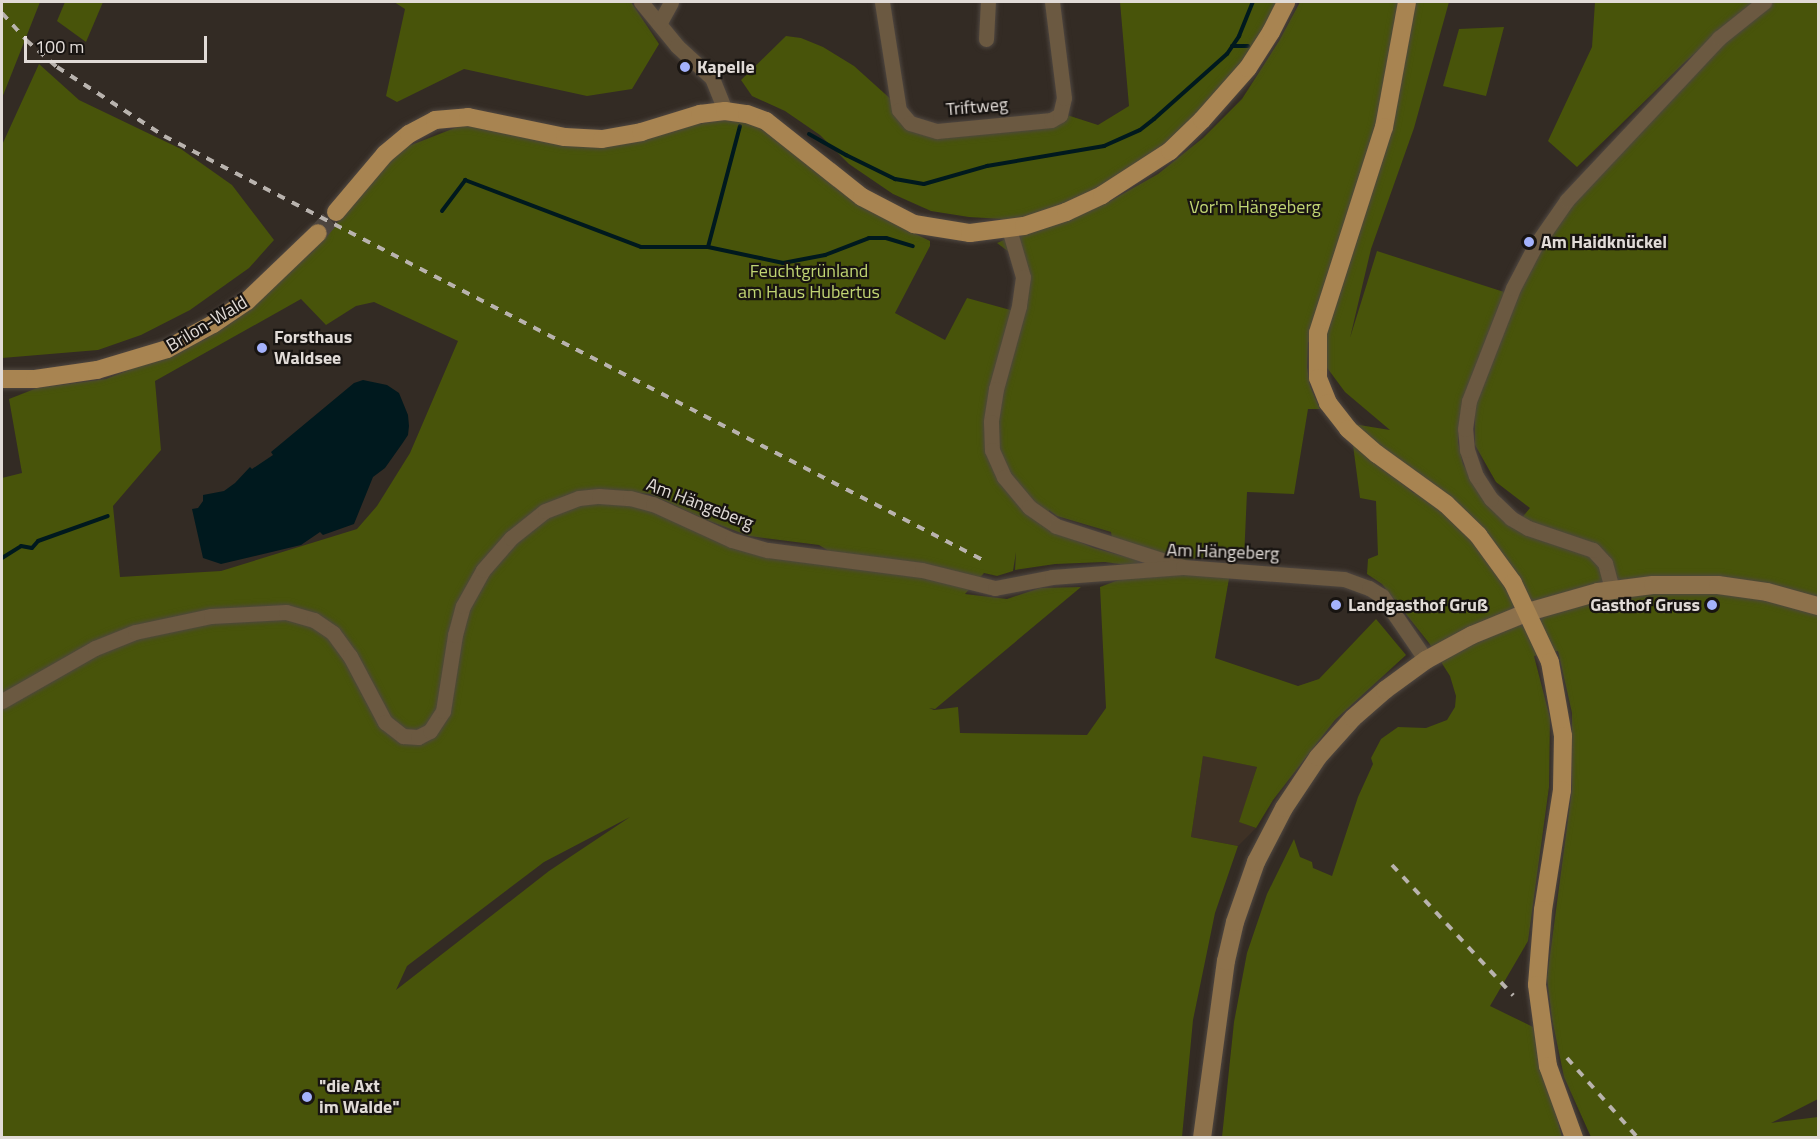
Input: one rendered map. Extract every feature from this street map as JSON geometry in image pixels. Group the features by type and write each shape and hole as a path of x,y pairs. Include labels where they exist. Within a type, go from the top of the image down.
{"main road":[{"path":"336,212 386,154 409,134 435,120 468,117 565,137 602,139 640,132 700,114 725,111 747,114 766,121 862,197 914,224 970,233 1036,223 1085,204 1131,178 1170,151 1202,120 1248,68 1271,32 1286,2"},
{"path":"1407,2 1384,127 1318,333 1318,378 1328,403 1348,429 1377,454 1446,504 1478,536 1504,569 1528,612 1550,662 1563,736 1559,815 1538,948 1538,1004 1548,1066 1574,1137"},
{"name":"Brilon-Wald","path":"2,380 35,379 97,370 167,349 213,324 247,301 284,269 318,233"},
{"path":"1202,1137 1232,932 1244,892 1264,845 1292,794 1332,741 1378,696 1426,660 1472,635 1528,612 1586,594 1612,589 1660,585 1718,585 1767,592 1818,606"}],"street":[{"path":"641,2 659,24 712,78 725,111"},
{"path":"659,24 671,2"},
{"name":"Triftweg","path":"882,2 899,110 914,126 937,131 1051,120 1060,115 1064,98 1052,2"},
{"path":"986,39 988,2"},
{"path":"1612,589 1605,563 1593,550 1528,528 1511,518 1491,499 1476,476 1467,450 1465,429 1469,401 1513,288 1535,246 1567,200 1719,38 1764,2"},
{"path":"1009,228 1023,277 1019,306 996,389 991,422 992,450 1004,477 1029,507 1056,526 1183,567"},
{"name":"Am Hängeberg","path":"2,701 95,648 135,632 211,616 285,612 314,620 333,633 350,656 385,722 403,736 418,737 435,726 443,711 455,635 463,606 483,570 511,538 534,518 553,507 579,498 619,497 646,502 732,540 768,550 922,570 995,588 1052,577 1183,567 1336,577 1360,584 1382,596 1426,660"}],"shaded area":[{"path":"1203,755 1257,767 1240,822 1256,828 1238,846 1191,837"}],"green space":[{"path":"2,2 40,2 2,98"},
{"path":"65,2 103,2 86,42 57,21"},
{"path":"394,2 631,2 659,44 632,89 587,96 464,69 397,102 386,96 405,9"},
{"path":"1120,2 1276,2 1265,29 1239,69 1199,116 1137,165 1070,204 1018,220 969,217 931,211 893,194 849,164 820,135 785,111 752,96 741,80 786,36 801,38 823,47 854,66 914,120 936,126 1067,115 1098,125 1129,106"},
{"path":"1300,2 1449,2 1414,128 1371,249 1350,338 1377,251 1504,292 1462,401 1458,442 1463,464 1480,492 1515,526 1530,508 1496,482 1475,445 1475,400 1529,266 1576,200 1705,61 1767,2 1818,2 1818,1099 1771,1123 1818,1117 1818,1137 1591,1137 1564,1077 1552,1019 1547,978 1572,789 1572,713 1558,651 1534,656 1550,718 1549,787 1528,941 1490,1006 1533,1027 1562,1137 1222,1137 1234,1022 1247,953 1267,894 1294,839 1300,857 1312,862 1313,868 1332,876 1358,797 1373,764 1371,758 1381,739 1398,727 1426,728 1447,720 1455,707 1456,696 1450,676 1429,643 1382,584 1367,574 1368,559 1378,555 1376,501 1360,498 1353,445 1414,493 1434,484 1384,450 1353,424 1390,430 1345,392 1325,365 1325,345 1308,342 1307,367 1310,386 1320,409 1308,409 1294,494 1247,492 1244,559 1183,560 1112,538 1111,532 1057,516 1049,510 1048,515 1058,533 1094,548 1141,561 1140,567 1105,562 1055,564 1015,570 1016,552 1013,571 997,576 984,573 965,594 1007,599 1040,588 1081,587 935,709 929,708 934,710 958,707 960,733 1087,735 1106,708 1100,587 1121,579 1180,571 1230,573 1215,658 1298,686 1319,679 1376,619 1406,655 1335,720 1273,800 1256,828 1239,822 1257,767 1203,756 1191,837 1238,846 1215,913 1193,1020 1182,1137 2,1138 2,478 22,473 9,399 37,388 106,379 206,339 311,253 401,149 465,124 565,135 658,130 724,120 746,122 766,130 881,217 930,241 930,246 895,313 945,340 967,298 1014,311 1019,283 1009,252 997,243 1024,231 1069,219 1112,200 1158,174 1203,138 1242,99 1279,41","holes":["301,299 326,325 356,306 374,302 458,341 410,453 377,506 357,529 221,571 120,577 113,506 161,450 155,381","618,491 650,494 704,519 749,536 819,545 850,564 733,544 661,510 591,499 545,516 486,571 541,507","630,817 549,871 396,990 407,966 544,862"]},
{"path":"1595,2 1755,2 1686,61 1577,167 1548,141 1592,47"},
{"path":"1504,27 1486,96 1443,86 1459,29"},
{"path":"39,64 79,100 181,149 232,185 274,240 249,268 190,310 141,335 98,350 2,358 2,145"}],"water":[{"path":"363,380 387,385 399,393 408,415 409,426 408,435 402,444 385,468 373,477 354,524 323,535 320,532 301,545 221,564 203,558 192,509 198,508 203,501 203,495 224,491 250,467 252,469 273,455 271,452 354,383"}],"waterway":[{"path":"809,134 895,179 924,184 987,166 1104,146 1140,130 1227,54 1239,36 1253,2"},
{"path":"1232,46 1248,46"},
{"path":"708,247 740,126"},
{"path":"442,211 465,180 641,247 708,247 783,263 825,255 869,238 886,238 913,246"},
{"path":"2,558 21,546 32,548 38,541 108,516"}],"tunnel":[{"path":"318,233 336,212"}],"railway":[{"path":"2,13 26,40 57,67 164,136 987,562"},
{"path":"1392,865 1513,995"},
{"path":"1567,1058 1638,1138"}],"place":[{"name":"Kapelle","path":"685,67"},
{"name":"Am Haidknückel","path":"1529,242"},
{"name":"Forsthaus Waldsee","path":"262,348"},
{"name":"Landgasthof Gruß","path":"1336,605"},
{"name":"Gasthof Gruss","path":"1712,605"},
{"name":"\"die Axt im Walde\"","path":"307,1097"}],"park label":[{"name":"Vor'm Hängeberg","path":"1255,207"},
{"name":"Feuchtgrünland am Haus Hubertus","path":"809,282"}]}
